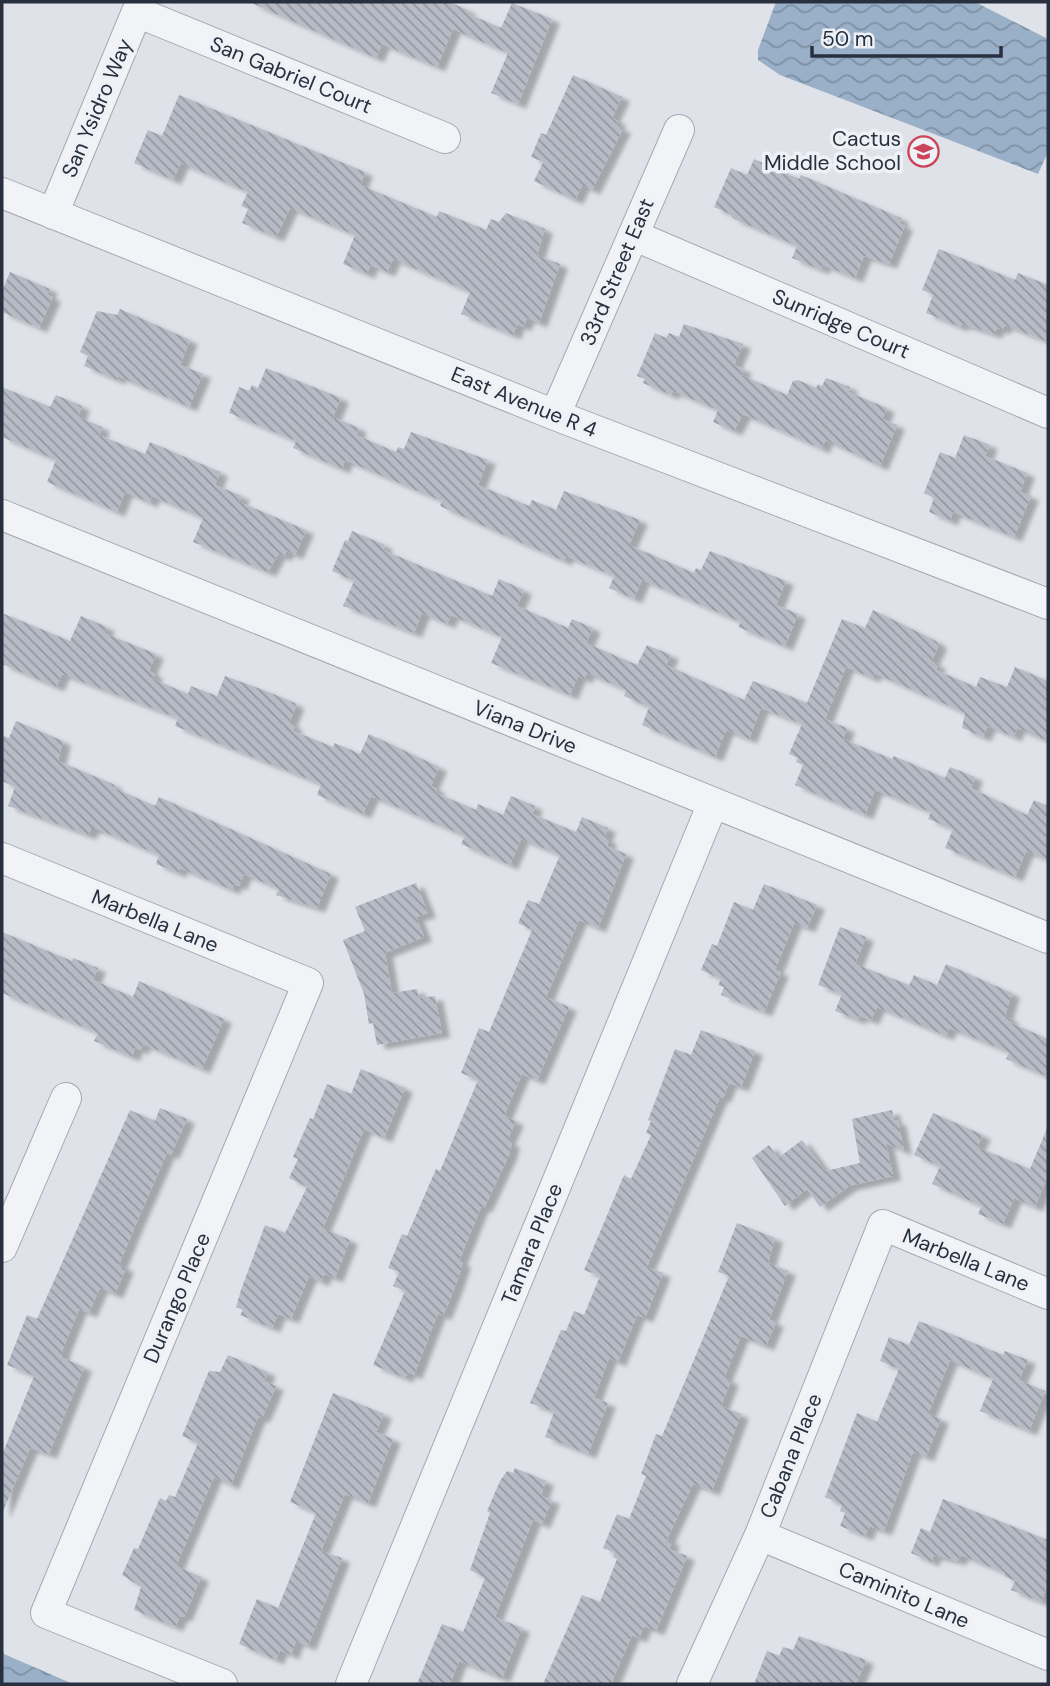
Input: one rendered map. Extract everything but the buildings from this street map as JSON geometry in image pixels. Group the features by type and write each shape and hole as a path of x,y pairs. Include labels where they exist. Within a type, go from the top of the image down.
{"street":[{"name":"San Gabriel Court","path":"139,7 445,138"},
{"name":"San Ysidro Way","path":"52,214 139,7"},
{"name":"33rd Street East","path":"555,415 679,130"},
{"name":"East Avenue R 4","path":"2,192 555,415 1048,604"},
{"name":"Sunridge Court","path":"633,235 1048,413"},
{"name":"Viana Drive","path":"2,515 1048,938"},
{"name":"Tamara Place","path":"351,1684 713,803"},
{"name":"Marbella Lane","path":"2,858 308,983"},
{"name":"Durango Place","path":"222,1684 47,1613 308,983"},
{"path":"2,1247 65,1098"},
{"name":"Marbella Lane","path":"883,1226 1048,1294"},
{"name":"Cabana Place","path":"692,1684 760,1535 883,1226"},
{"name":"Caminito Lane","path":"760,1535 1048,1655"}],"water":[{"path":"776,2 975,2 1048,39 1048,152 1038,174 780,75 758,60 758,50"},
{"path":"2,1649 4,1654 73,1684 2,1684"}],"place":[{"name":"Cactus Middle School","path":"924,151"}]}
